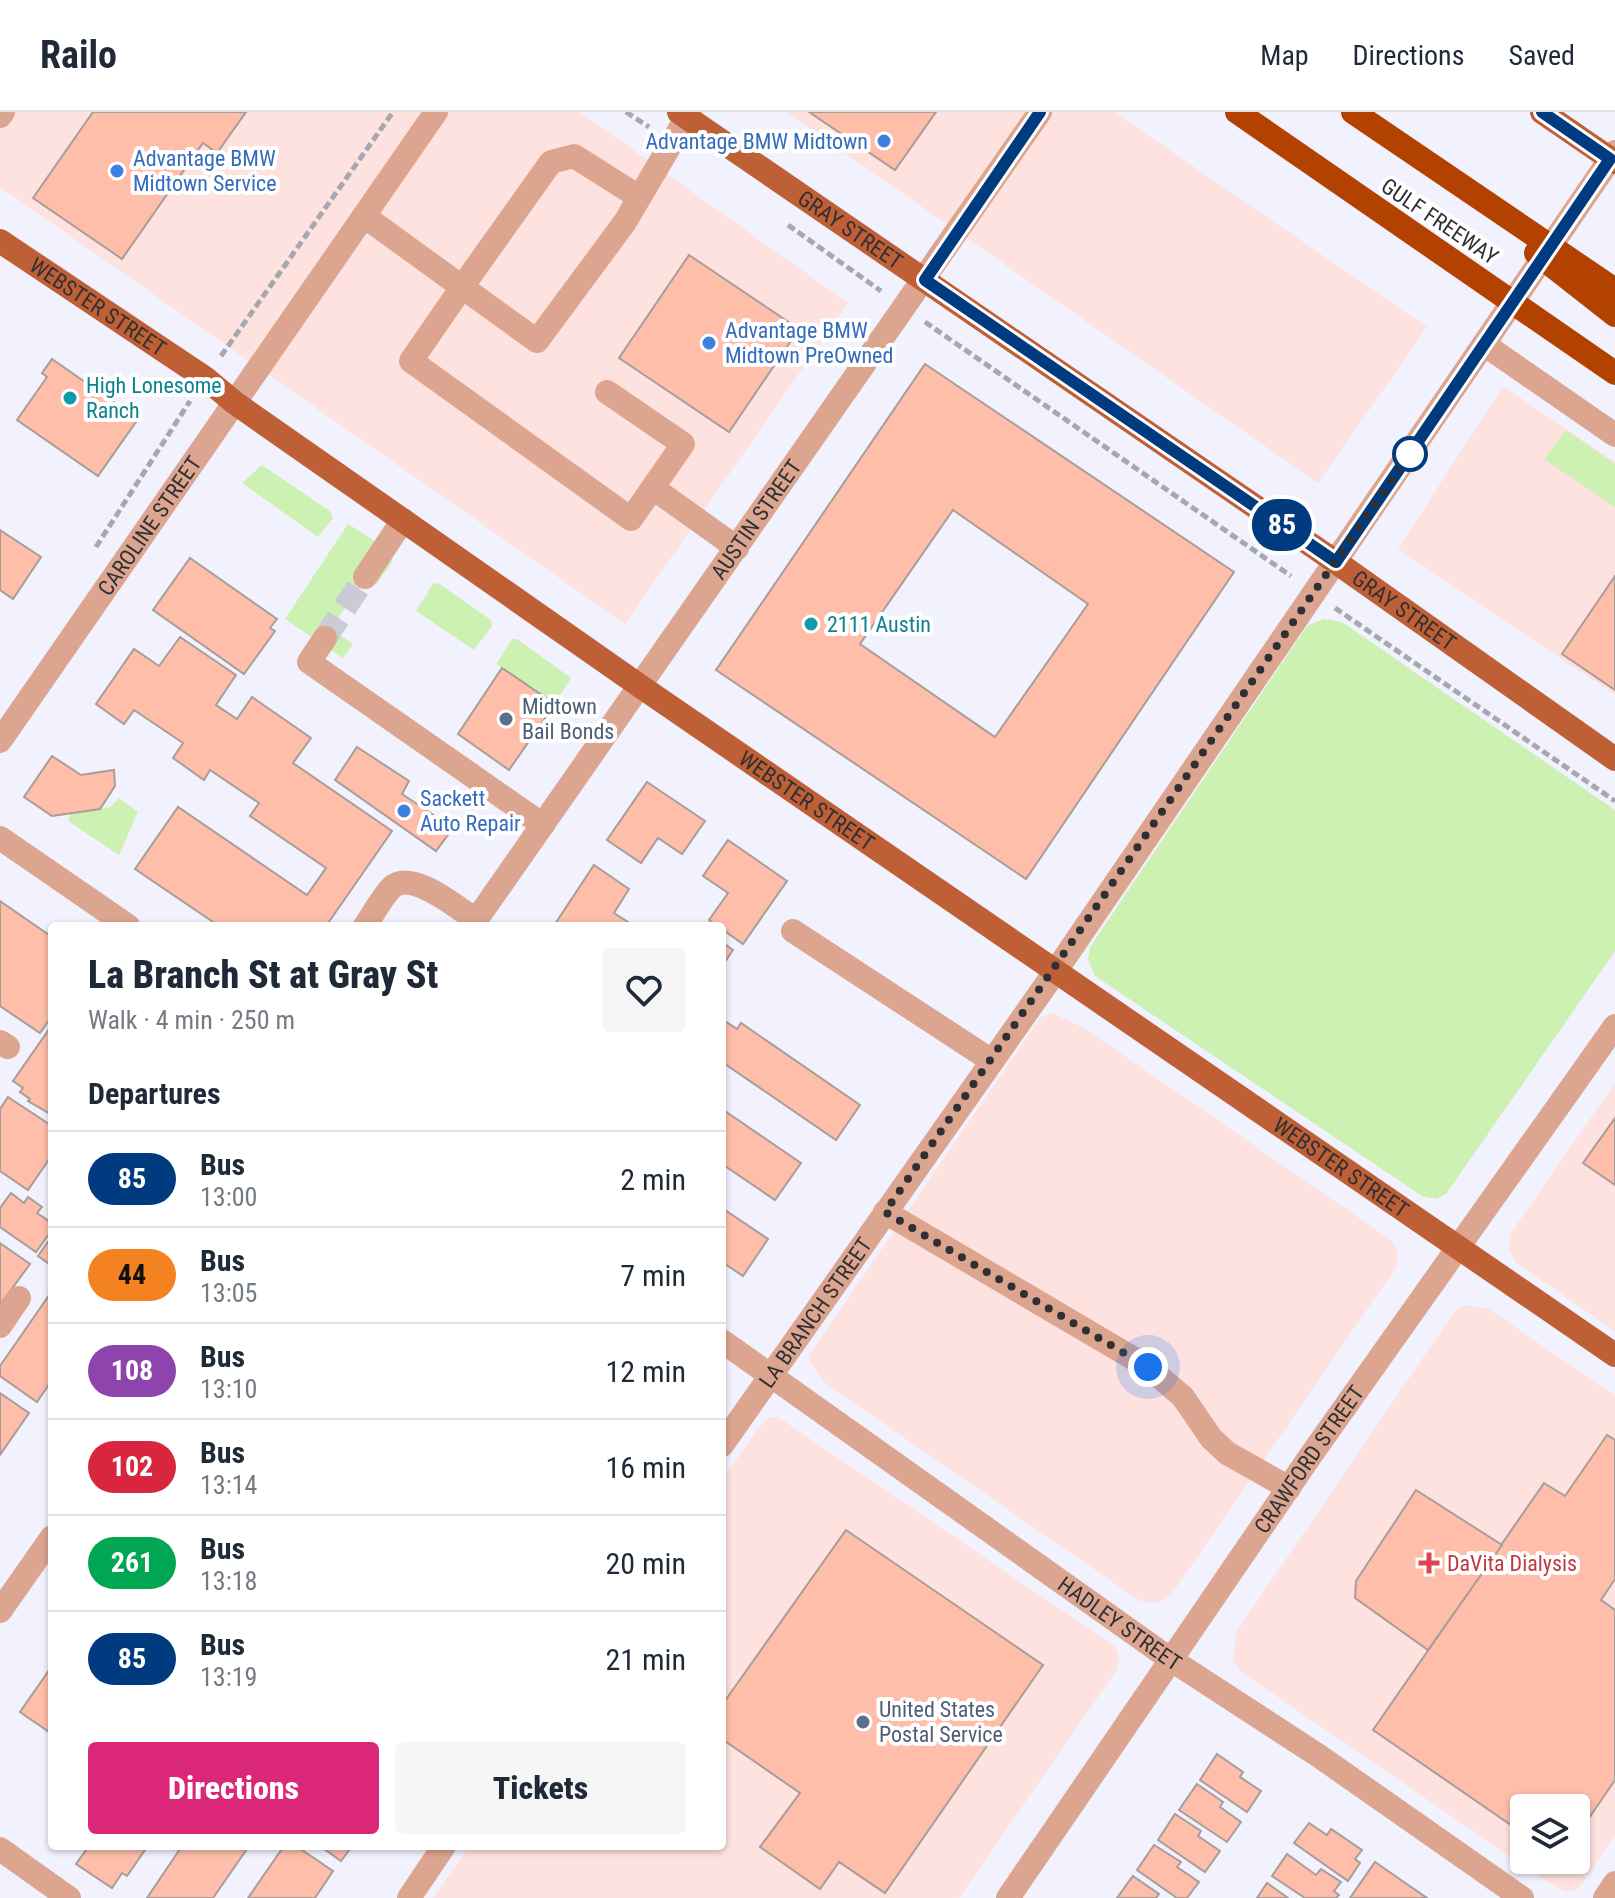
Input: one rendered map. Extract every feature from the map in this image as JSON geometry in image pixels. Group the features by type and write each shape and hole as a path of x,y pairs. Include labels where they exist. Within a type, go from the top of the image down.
{"highway":[{"name":"GULF FREEWAY","path":"1237,112 1615,373"},
{"name":"GULF FREEWAY","path":"1353,112 1615,290"},
{"path":"1430,165 1615,315"}],"main road":[{"path":"1542,112 1613,158"},
{"name":"GRAY STREET","path":"683,115 1336,562 1615,759"},
{"name":"WEBSTER STREET","path":"0,241 205,378 235,403 640,686 1615,1355"}],"street":[{"name":"CAROLINE STREET","path":"0,741 436,112"},
{"name":"AUSTIN STREET","path":"475,922 1040,112"},
{"path":"364,216 537,341 639,197 683,115"},
{"path":"607,392 683,444 631,519 411,361 551,162 574,156 639,197"},
{"name":"LA BRANCH STREET","path":"726,1439 1055,972 1613,158"},
{"path":"1485,345 1615,435"},
{"path":"653,488 737,548"},
{"path":"365,577 403,520"},
{"path":"325,638 309,662 543,825"},
{"path":"0,838 122,922"},
{"path":"368,922 393,886 405,882 417,883 473,922"},
{"path":"793,931 992,1061"},
{"name":"CRAWFORD STREET","path":"1008,1898 1289,1488 1615,1026"},
{"path":"885,1212 1148,1367 1183,1397 1211,1438 1227,1453 1289,1488"},
{"path":"0,1326 19,1298"},
{"name":"HADLEY STREET","path":"726,1344 1170,1659 1319,1756 1522,1898"},
{"path":"0,1611 7,1586 48,1541"},
{"path":"0,1849 69,1898"},
{"path":"409,1898 441,1850"},
{"path":"1605,1898 1615,1883"}],"path":[{"path":"941,333 1264,557"},
{"path":"1347,616 1615,801"}],"shaded area":[{"path":"0,112 580,112 848,303 625,624 0,187"},
{"path":"786,112 1114,112 1427,327 1318,483"},
{"path":"1503,386 1615,462 1615,695 1398,549"},
{"path":"1052,1013 1084,1028 1391,1240 1398,1252 1397,1265 1388,1279 1171,1595 1156,1603 1140,1601 825,1383 809,1361 810,1354 1040,1018"},
{"path":"1615,1083 1615,1331 1516,1263 1508,1248 1511,1233"},
{"path":"1465,1305 1489,1309 1615,1396 1615,1835 1590,1871 1590,1794 1510,1794 1510,1856 1241,1672 1233,1660 1237,1631 1454,1312"},
{"path":"778,1417 1113,1645 1120,1657 1116,1671 959,1898 433,1898 466,1850 726,1850 726,1474 768,1418"},
{"path":"1536,1874 1588,1874 1578,1889 1566,1892"}],"green space":[{"path":"1566,430 1615,464 1615,507 1544,459"},
{"path":"262,465 331,512 333,518 318,537 242,483"},
{"path":"348,524 393,553 392,562 376,585 365,579 331,629 353,644 343,658 285,619"},
{"path":"438,583 491,620 492,626 474,650 416,611 433,584"},
{"path":"1324,619 1342,622 1615,810 1615,951 1446,1194 1436,1199 1422,1196 1095,976 1088,960 1090,947 1307,626"},
{"path":"512,639 517,639 571,678 555,704 496,664"},
{"path":"119,798 138,812 119,855 68,821 71,813 110,807"}],"building":[{"name":"Advantage BMW Midtown Service","path":"93,112 246,112 217,153 203,143 122,259 33,198"},
{"name":"Advantage BMW Midtown","path":"809,112 936,112 895,170"},
{"name":"Advantage BMW Midtown PreOwned","path":"689,255 799,329 729,432 619,358"},
{"name":"High Lonesome Ranch","path":"52,359 138,419 98,476 17,420 47,377 42,373"},
{"name":"2111 Austin","path":"925,364 1234,572 1026,879 716,670","holes":["953,510 1088,604 995,737 860,644"]},
{"path":"0,530 41,557 13,599 0,590"},
{"path":"190,558 277,619 270,628 275,631 244,674 153,610"},
{"path":"1615,576 1615,690 1562,654"},
{"path":"180,637 236,675 216,705 237,719 252,697 311,738 293,763 392,831 329,922 213,922 135,869 178,807 307,895 326,868 250,816 259,803 210,770 204,780 173,758 183,743 134,710 124,724 96,704 134,649 159,666"},
{"name":"Midtown Bail Bonds","path":"502,668 555,704 509,770 458,734"},
{"name":"Sackett Auto Repair","path":"357,747 409,781 402,794 453,828 436,851 335,780"},
{"path":"52,756 81,775 114,770 115,786 100,809 52,816 24,797"},
{"path":"647,782 705,821 682,854 658,838 641,863 607,840"},
{"path":"728,840 787,881 743,944 726,932 726,922 709,920 728,893 703,876"},
{"path":"594,865 629,889 614,913 628,922 556,922"},
{"path":"0,901 48,934 48,1022 40,1033 0,1006"},
{"path":"726,945 733,950 726,960"},
{"path":"726,1022 737,1029 741,1023 860,1105 836,1140 726,1065"},
{"path":"48,1031 48,1113 28,1101 30,1099 20,1092 23,1088 13,1081"},
{"path":"8,1097 48,1123 48,1161 28,1190 0,1171 0,1109"},
{"path":"726,1112 801,1163 775,1200 726,1167"},
{"path":"1615,1118 1615,1185 1583,1163"},
{"path":"11,1193 24,1203 28,1197 42,1207 37,1213 48,1220 48,1236 36,1252 0,1227 0,1208"},
{"path":"726,1211 768,1239 743,1276 726,1265"},
{"path":"48,1242 48,1263 38,1256"},
{"path":"0,1243 30,1264 0,1305"},
{"path":"48,1297 48,1386 37,1402 0,1376 0,1366"},
{"path":"0,1393 29,1413 0,1455"},
{"path":"1607,1435 1615,1440 1615,1579 1601,1600 1615,1610 1615,1780 1590,1817 1590,1794 1510,1794 1510,1824 1373,1730 1544,1483 1565,1496"},
{"name":"DaVita Dialysis","path":"1416,1490 1502,1545 1428,1650 1355,1598 1356,1581"},
{"name":"United States Postal Service","path":"846,1530 1043,1665 885,1893 839,1862 820,1889 760,1847 800,1793 726,1742 726,1699"},
{"path":"48,1672 48,1731 20,1712"},
{"path":"1217,1754 1243,1772 1240,1777 1261,1791 1247,1812 1200,1780"},
{"path":"1197,1784 1223,1802 1220,1807 1241,1822 1227,1842 1179,1810"},
{"path":"1175,1814 1201,1831 1198,1836 1220,1851 1205,1872 1158,1840"},
{"path":"1309,1823 1327,1835 1331,1829 1362,1850 1355,1859 1360,1863 1348,1881 1294,1843"},
{"path":"1154,1845 1181,1862 1177,1867 1199,1882 1187,1898 1177,1898 1137,1870"},
{"path":"86,1850 145,1850 127,1876 122,1873 112,1888 76,1864"},
{"path":"179,1850 246,1850 213,1898 147,1898"},
{"path":"281,1850 302,1850 333,1871 315,1898 248,1898"},
{"path":"326,1850 349,1850 341,1861"},
{"path":"1287,1854 1316,1875 1321,1869 1341,1882 1334,1891 1339,1895 1336,1898 1305,1898 1272,1876"},
{"path":"1375,1862 1427,1898 1350,1898"},
{"path":"1133,1876 1159,1894 1156,1898 1117,1898"},
{"path":"1267,1883 1288,1898 1257,1898"}],"tunnel":[{"path":"325,638 365,577"}],"bus line":[{"name":"85","path":"1040,112 925,280 1336,562 1610,159 1542,112"}],"place":[{"name":"Advantage BMW Midtown","path":"884,141"},
{"name":"Advantage BMW Midtown Service","path":"117,171"},
{"name":"Advantage BMW Midtown PreOwned","path":"709,343"},
{"name":"High Lonesome Ranch","path":"70,398"},
{"name":"2111 Austin","path":"811,624"},
{"name":"Midtown Bail Bonds","path":"506,719"},
{"name":"Sackett Auto Repair","path":"404,811"},
{"name":"DaVita Dialysis","path":"1429,1563"},
{"name":"United States Postal Service","path":"863,1722"}],"route":[{"path":"1148,1367 885,1212 1055,972 1413,449 1410,454"}]}
